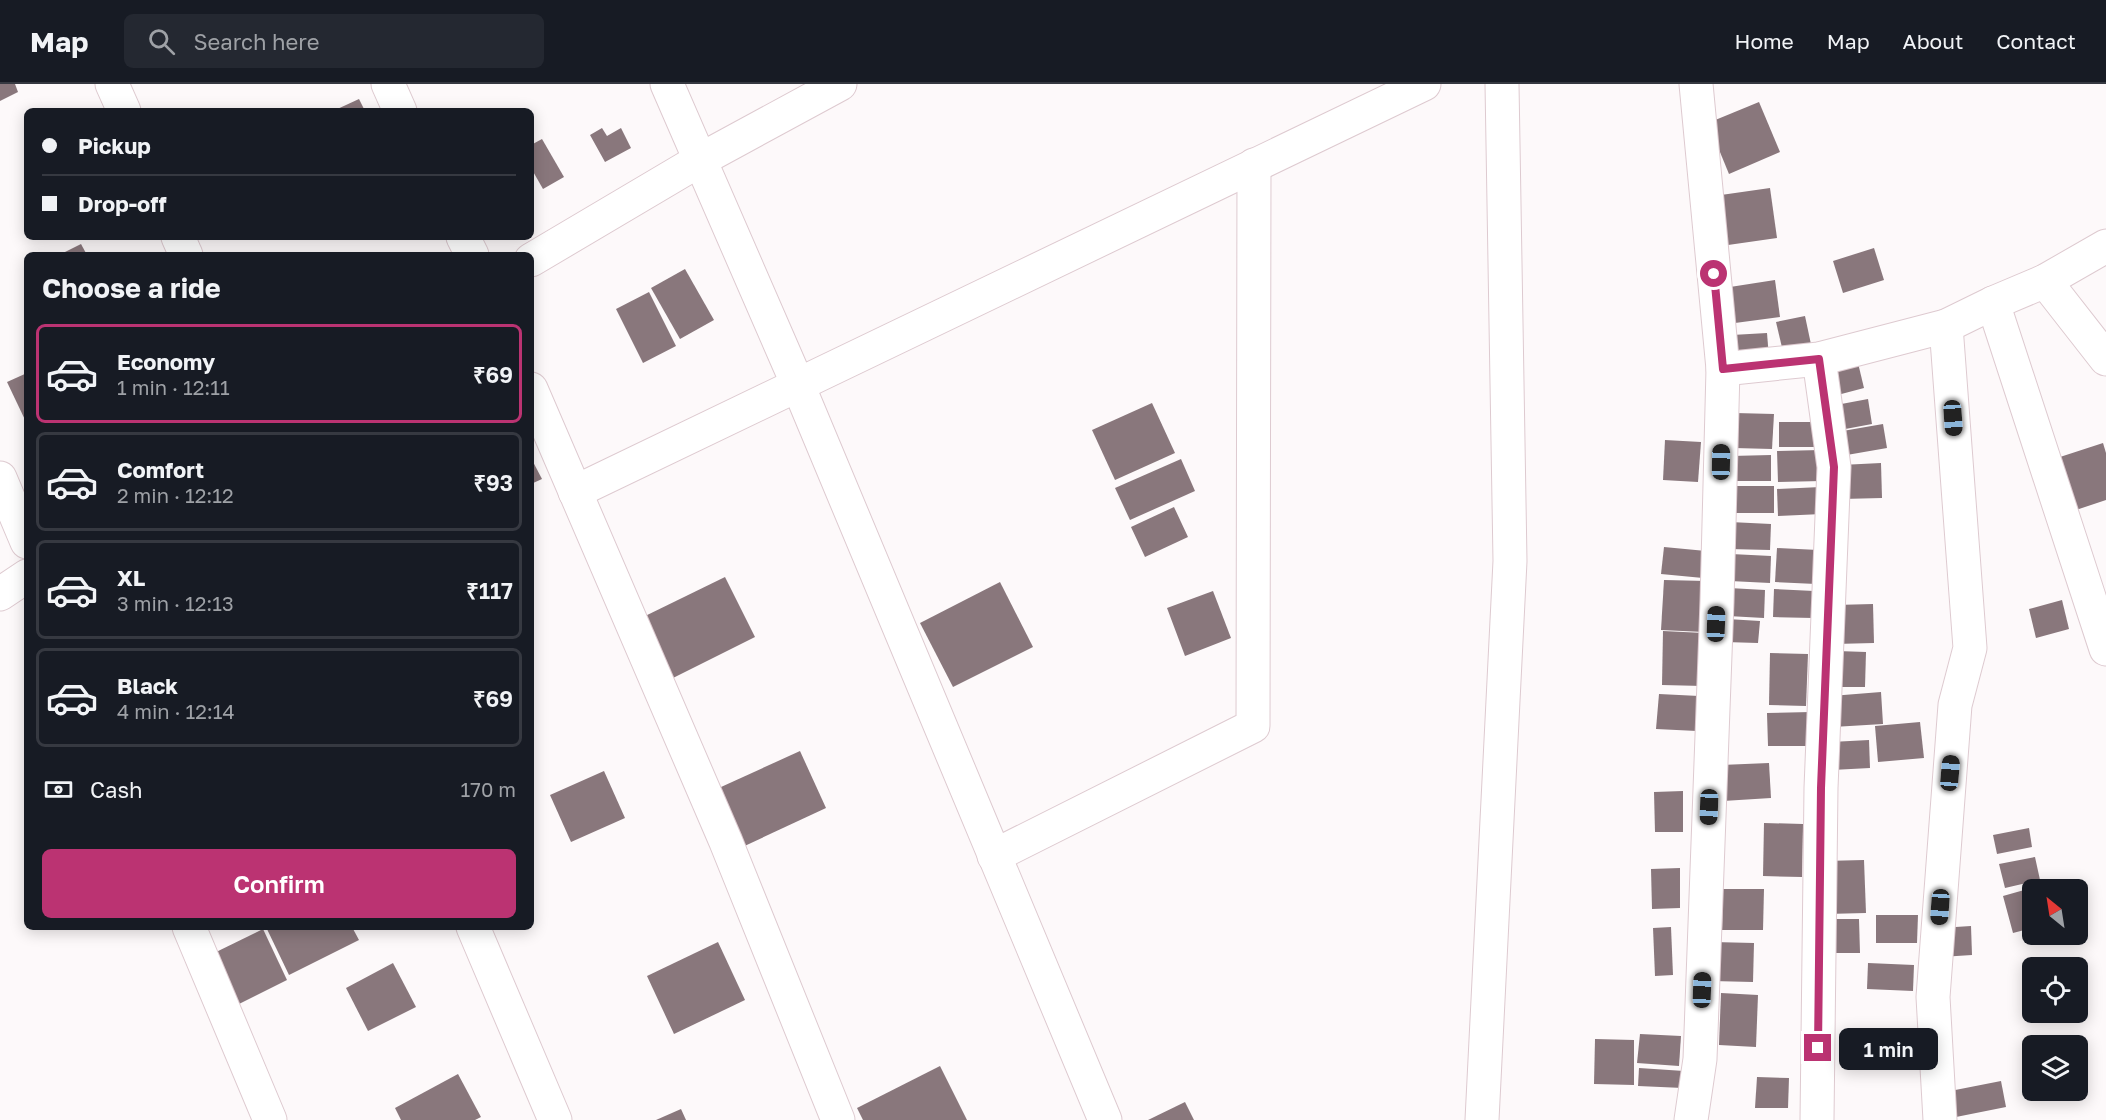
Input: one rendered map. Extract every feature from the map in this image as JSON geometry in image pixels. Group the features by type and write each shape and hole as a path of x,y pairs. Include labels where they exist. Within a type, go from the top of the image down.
{"street":[{"path":"112,84 123,108"},
{"path":"388,84 399,108"},
{"path":"667,84 798,385 1105,1120"},
{"path":"534,258 700,160 840,84"},
{"path":"575,492 1424,84"},
{"path":"1482,1120 1510,561 1502,84"},
{"path":"1691,1120 1700,1059 1723,369 1696,84"},
{"path":"994,856 1253,726 1254,165"},
{"path":"1723,369 1819,359 1946,326 2045,281 2106,246"},
{"path":"2045,281 2106,358"},
{"path":"1993,303 2106,649"},
{"path":"1940,1120 1934,997 1955,705 1970,648 1946,326"},
{"path":"1817,1120 1821,788 1834,467 1819,359"},
{"path":"534,395 726,842 838,1120"},
{"path":"0,478 24,535"},
{"path":"0,594 24,578"},
{"path":"190,930 270,1120"},
{"path":"474,930 555,1120"}],"building":[{"path":"0,84 15,84 18,92 0,101"},
{"path":"359,99 364,108 340,108"},
{"path":"1759,102 1780,152 1729,174 1708,123"},
{"path":"602,128 607,136 621,128 631,148 605,162 590,135"},
{"path":"542,139 564,177 543,189 534,173 534,143"},
{"path":"1770,188 1777,238 1728,245 1721,195"},
{"path":"81,244 85,252 65,252"},
{"path":"1874,248 1884,280 1843,293 1833,261"},
{"path":"685,269 714,320 680,339 651,288"},
{"path":"1775,280 1780,317 1735,323 1730,287"},
{"path":"649,292 676,346 643,363 616,309"},
{"path":"1805,316 1812,349 1784,356 1776,322"},
{"path":"1767,333 1769,358 1733,361 1732,335"},
{"path":"1858,363 1864,388 1830,397 1823,372"},
{"path":"24,374 24,418 7,382"},
{"path":"1868,399 1872,424 1840,430 1836,405"},
{"path":"1152,403 1175,453 1115,480 1092,430"},
{"path":"1735,413 1774,414 1772,449 1734,448"},
{"path":"1779,422 1815,422 1814,447 1779,447"},
{"path":"1883,424 1887,448 1841,456 1837,432"},
{"path":"1665,440 1701,442 1698,482 1663,480"},
{"path":"2103,443 2106,453 2106,500 2076,510 2060,457"},
{"path":"1821,450 1822,481 1778,482 1777,451"},
{"path":"1771,455 1771,481 1731,481 1731,456"},
{"path":"1181,459 1195,491 1130,520 1115,488"},
{"path":"1881,463 1882,498 1842,499 1841,465"},
{"path":"534,464 542,479 534,483"},
{"path":"1733,486 1774,486 1774,513 1733,513"},
{"path":"1821,487 1822,514 1778,516 1777,489"},
{"path":"1174,507 1188,537 1145,557 1131,527"},
{"path":"1730,522 1771,524 1770,550 1729,549"},
{"path":"1664,547 1706,551 1703,578 1661,574"},
{"path":"1777,548 1818,550 1816,584 1775,582"},
{"path":"1731,554 1771,556 1770,583 1730,581"},
{"path":"725,577 755,637 669,680 639,619"},
{"path":"1664,580 1706,581 1704,632 1661,630"},
{"path":"1000,582 1033,647 953,687 920,623"},
{"path":"1729,588 1765,590 1764,618 1728,616"},
{"path":"1774,589 1814,591 1813,618 1773,617"},
{"path":"1213,591 1231,638 1185,656 1167,608"},
{"path":"2062,600 2069,629 2036,638 2029,609"},
{"path":"1873,604 1874,643 1835,644 1835,605"},
{"path":"1727,619 1760,621 1758,643 1725,642"},
{"path":"1663,631 1704,633 1703,686 1662,685"},
{"path":"1837,651 1866,652 1865,687 1836,687"},
{"path":"1770,653 1808,654 1806,706 1769,705"},
{"path":"1881,692 1883,724 1833,727 1831,696"},
{"path":"1659,694 1699,696 1697,731 1656,729"},
{"path":"1811,712 1811,746 1768,746 1767,713"},
{"path":"1920,722 1924,758 1878,762 1875,726"},
{"path":"1869,740 1870,768 1832,770 1831,742"},
{"path":"800,751 826,808 736,850 710,792"},
{"path":"1769,763 1771,798 1723,801 1721,765"},
{"path":"604,771 625,818 571,842 550,795"},
{"path":"1683,791 1683,832 1655,832 1654,792"},
{"path":"1764,823 1803,824 1802,877 1763,876"},
{"path":"2029,828 2032,847 1997,854 1993,835"},
{"path":"2035,857 2040,879 2022,879 2022,884 2005,888 1999,864"},
{"path":"1864,860 1866,913 1826,914 1824,861"},
{"path":"1680,868 1680,908 1652,909 1651,869"},
{"path":"1723,889 1764,889 1763,930 1722,930"},
{"path":"2022,891 2022,931 2013,933 2003,896"},
{"path":"1876,915 1918,915 1917,943 1876,943"},
{"path":"1823,919 1859,919 1860,953 1824,953"},
{"path":"1971,926 1972,955 1941,957 1940,928"},
{"path":"1671,927 1673,975 1655,976 1653,928"},
{"path":"263,930 287,980 235,1006 210,955"},
{"path":"267,930 354,930 359,940 289,975"},
{"path":"718,942 745,1000 674,1034 647,976"},
{"path":"1713,942 1754,943 1753,982 1712,981"},
{"path":"393,963 416,1007 368,1031 346,988"},
{"path":"1868,963 1914,965 1913,991 1867,989"},
{"path":"1721,993 1758,995 1756,1047 1719,1045"},
{"path":"1640,1034 1681,1036 1679,1066 1637,1063"},
{"path":"1595,1039 1634,1040 1634,1085 1594,1084"},
{"path":"940,1066 967,1120 863,1120 857,1108"},
{"path":"1639,1068 1684,1071 1683,1088 1638,1086"},
{"path":"458,1074 481,1117 475,1120 401,1120 395,1108"},
{"path":"1757,1077 1789,1078 1788,1108 1755,1108"},
{"path":"2001,1081 2006,1107 1946,1119 1940,1093"},
{"path":"1185,1102 1194,1120 1148,1120"},
{"path":"681,1109 686,1120 656,1120"}],"route":[{"path":"1714,274 1723,369 1819,359 1834,467 1821,788 1818,1048"}]}
